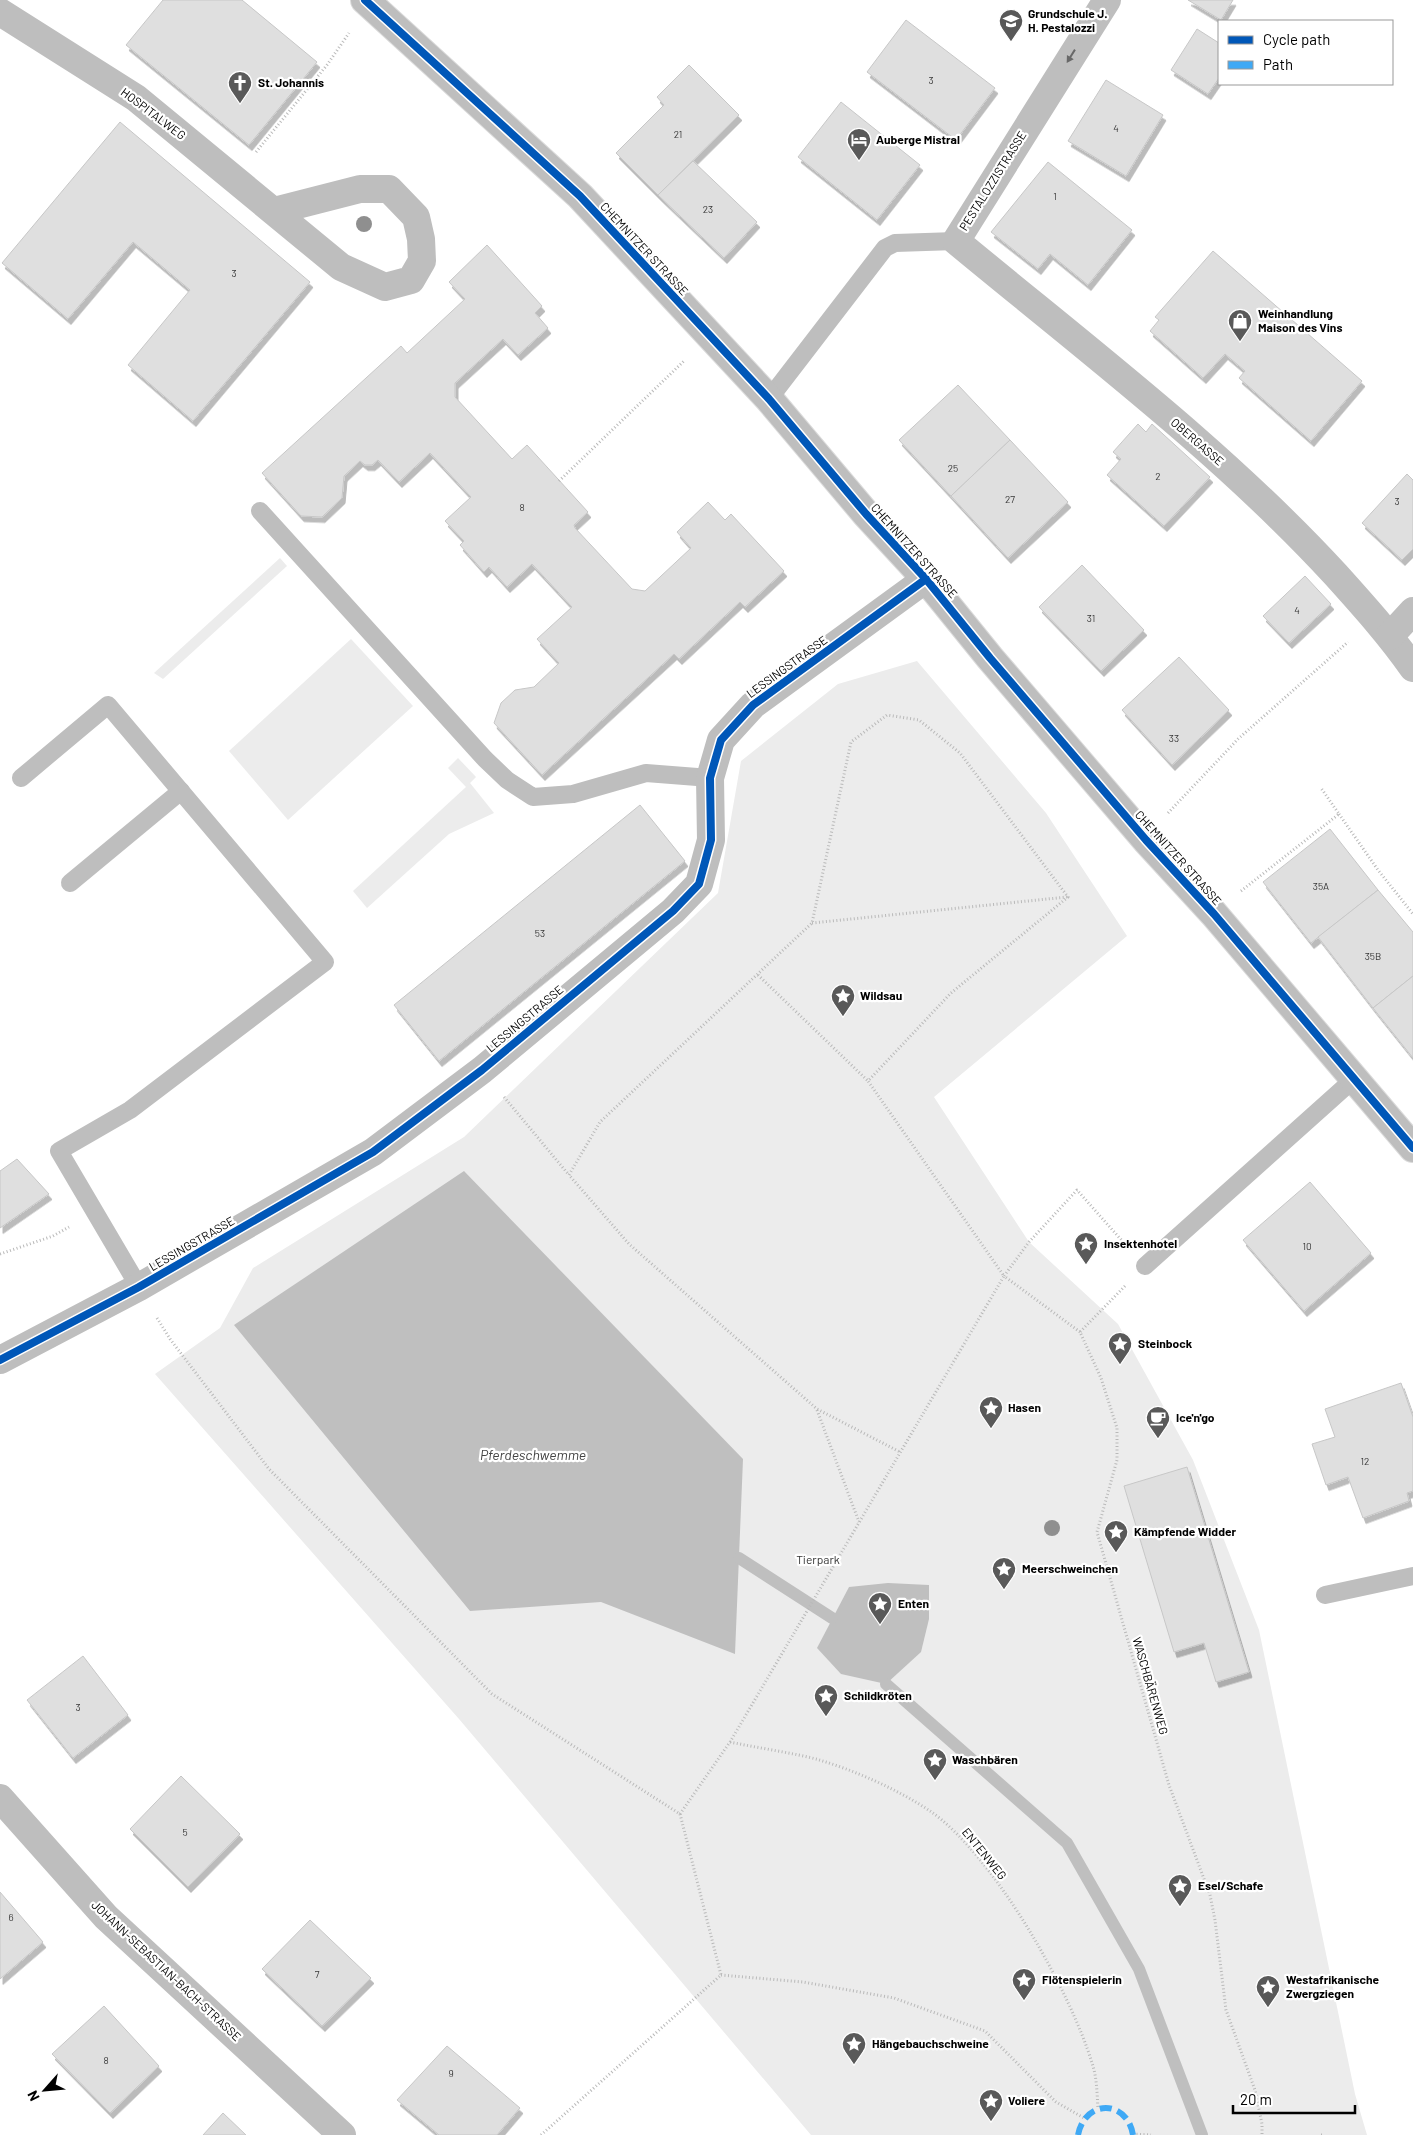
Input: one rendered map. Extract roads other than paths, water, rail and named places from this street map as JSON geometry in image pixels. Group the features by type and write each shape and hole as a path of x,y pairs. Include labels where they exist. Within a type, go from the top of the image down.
{"street":[{"name":"CHEMNITZER STRASSE","path":"365,0 580,196 768,399 866,514 926,579 990,658 1146,840 1214,914 1413,1148"},
{"name":"PESTALOZZISTRASSE","path":"956,242 1106,0"},
{"name":"HOSPITALWEG","path":"0,12 136,98 341,267 385,287 411,280 422,261 421,238 416,217 389,189 360,190 274,211"},
{"name":"OBERGASSE","path":"956,242 1198,441 1296,532 1390,636 1413,668"},
{"name":"LESSINGSTRASSE","path":"0,1360 139,1287 373,1152 482,1070 673,911 699,884 711,840 710,778 720,740 754,705 926,579"},
{"path":"1390,636 1413,611"},
{"name":"JOHANN-SEBASTIAN-BACH-STRASSE","path":"0,1798 106,1917 342,2135"}],"lane":[{"name":"PESTALOZZISTRASSE","path":"768,399 885,248 895,243 956,242"},
{"path":"260,511 485,759 506,780 533,797 573,794 646,772 710,778"},
{"path":"21,778 108,705 325,962 130,1110 59,1151 139,1287"},
{"path":"70,884 181,791"},
{"path":"1144,1266 1355,1078"},
{"path":"1324,1595 1413,1576"}],"water":[{"name":"Pferdeschwemme","path":"464,1171 743,1459 735,1654 601,1602 470,1611 234,1325"},
{"path":"888,1583 929,1585 929,1619 921,1652 886,1684 841,1674 817,1648 849,1587"}],"waterway":[{"path":"739,1558 832,1618"},
{"path":"886,1684 1067,1843 1139,1969 1202,2135"}],"place":[{"name":"Grundschule J. H. Pestalozzi","path":"1011,42"},
{"name":"St. Johannis","path":"240,104"},
{"name":"Auberge Mistral","path":"859,161"},
{"name":"Weinhandlung Maison des Vins","path":"1240,342"},
{"name":"Wildsau","path":"843,1017"},
{"name":"Insektenhotel","path":"1086,1265"},
{"name":"Steinbock","path":"1120,1365"},
{"name":"Hasen","path":"991,1429"},
{"name":"Ice'n'go","path":"1158,1439"},
{"name":"Kämpfende Widder","path":"1116,1553"},
{"name":"Meerschweinchen","path":"1004,1590"},
{"name":"Enten","path":"880,1625"},
{"name":"Schildkröten","path":"826,1717"},
{"name":"Waschbären","path":"935,1781"},
{"name":"Esel/Schafe","path":"1180,1907"},
{"name":"Flötenspielerin","path":"1024,2001"},
{"name":"Westafrikanische Zwergziegen","path":"1268,2008"},
{"name":"Hängebauchschweine","path":"854,2065"},
{"name":"Voliere","path":"991,2122"}],"park label":[{"name":"Tierpark","path":"818,1560"}]}
